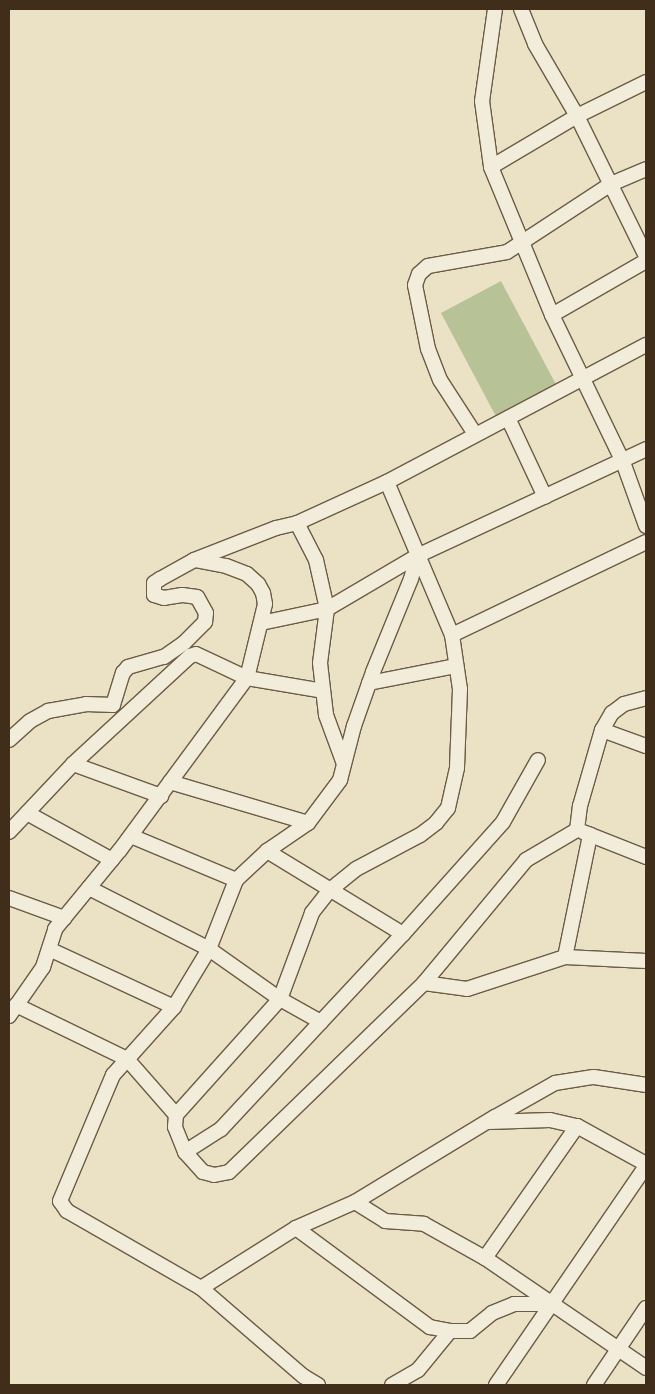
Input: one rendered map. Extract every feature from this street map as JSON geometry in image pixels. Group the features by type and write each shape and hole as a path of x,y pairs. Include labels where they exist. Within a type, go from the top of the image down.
{"street":[{"path":"495,9 482,101 491,167 552,315 623,462 646,526"},
{"path":"521,9 535,44 577,116 646,256"},
{"path":"491,167 577,116 646,82"},
{"path":"475,434 440,380 428,349 414,286 420,274 428,266 507,252 611,184 646,169"},
{"path":"552,315 646,261"},
{"path":"9,740 30,721 48,711 86,704 113,705 122,672 128,667 164,657 184,643 205,622 206,613 203,604 197,597 192,595 164,598 154,594 154,583 194,560 276,528 296,523 386,482 475,434 584,380 646,345"},
{"path":"508,418 545,498"},
{"path":"261,623 327,609 417,556 646,450"},
{"path":"386,482 452,635 460,689 458,768 448,808 436,823 420,835 356,869 329,891 312,913 280,999 176,1114 174,1127 185,1152 204,1172 214,1175 229,1172 424,983 526,860 584,832 646,857"},
{"path":"296,523 316,560 327,609 320,663 323,692 326,715 344,764"},
{"path":"452,635 646,542"},
{"path":"318,1385 303,1376 202,1288 67,1211 60,1201 113,1075 174,1007 209,949 236,880 267,851 308,823 340,780 369,683 411,579 417,556"},
{"path":"176,1114 127,1059 13,1010 43,967 56,929 131,836 247,678 265,604 258,584 247,574 226,566 194,560"},
{"path":"9,832 73,764 190,656 196,654 247,678 323,692"},
{"path":"369,683 456,666"},
{"path":"565,957 584,832 580,806 602,730 612,713 624,704 646,698"},
{"path":"602,730 646,746"},
{"path":"185,1152 221,1129 403,934 503,822 538,760"},
{"path":"73,764 161,796"},
{"path":"170,782 308,823"},
{"path":"27,813 112,860"},
{"path":"131,836 236,880"},
{"path":"267,851 329,891 403,934"},
{"path":"89,888 209,949 280,999 321,1022"},
{"path":"9,898 64,918"},
{"path":"49,949 174,1007"},
{"path":"424,983 467,988 565,957 646,961"},
{"path":"202,1288 296,1228 356,1202 487,1122 555,1084 594,1077 646,1085"},
{"path":"487,1122 550,1120 577,1126 646,1165 496,1385"},
{"path":"485,1258 577,1126"},
{"path":"356,1202 385,1221 424,1224 485,1258 646,1368"},
{"path":"296,1228 430,1327 450,1331 470,1331 492,1314 514,1304 553,1304"},
{"path":"594,1385 646,1308"},
{"path":"392,1385 418,1370 450,1331"}],"green space":[{"path":"501,281 557,386 497,418 441,313"}]}
